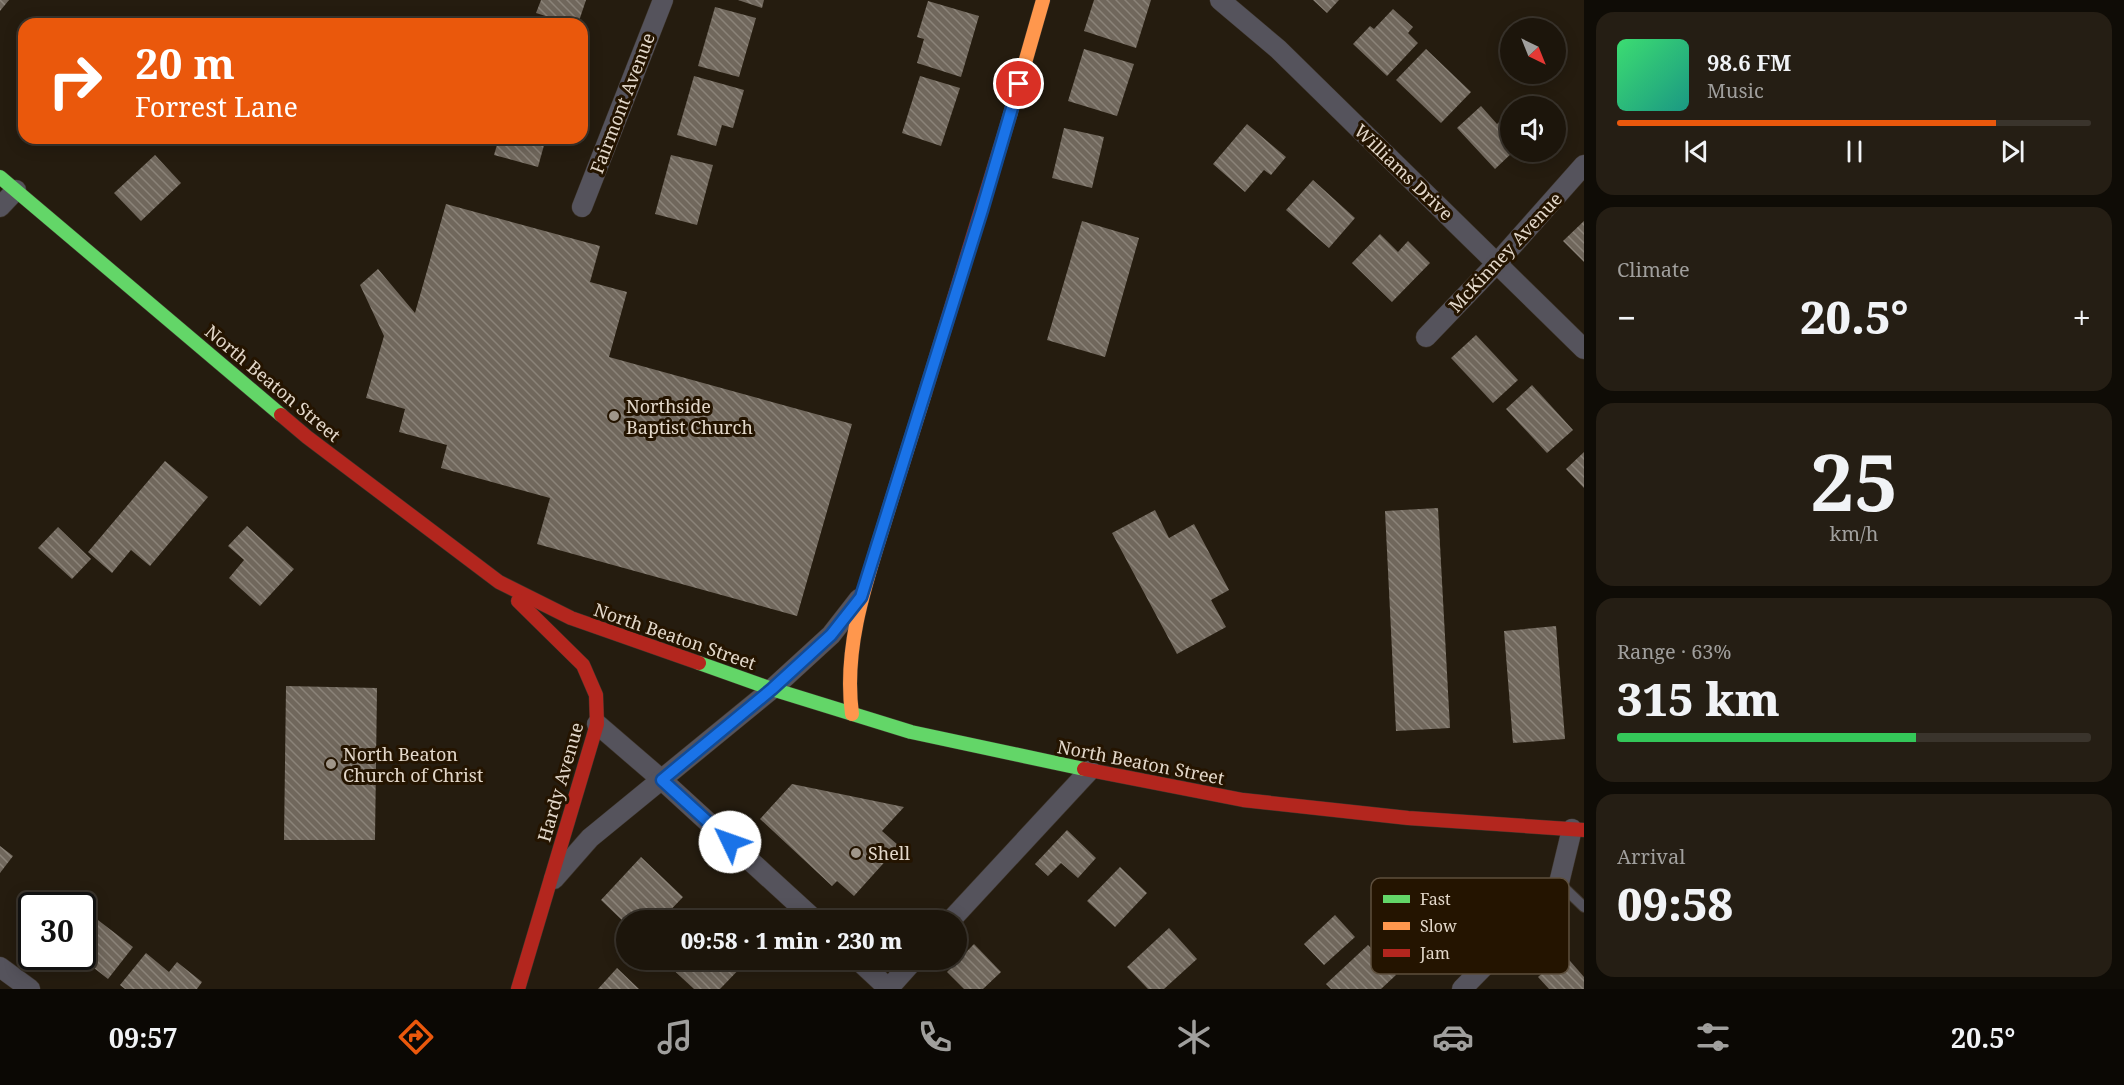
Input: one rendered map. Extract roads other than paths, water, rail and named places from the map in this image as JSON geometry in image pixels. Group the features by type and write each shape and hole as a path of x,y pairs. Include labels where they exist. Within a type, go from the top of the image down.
{"main road":[{"path":"852,714 849,693 850,671 861,597 982,210 1043,0"},
{"name":"North Beaton Street","path":"0,177 307,437 499,582 571,618 772,689 911,732 1090,770 1243,800 1408,818 1578,830"},
{"name":"Hardy Avenue","path":"499,582 583,665 596,695 597,724 518,989"}],"street":[{"name":"Fairmont Avenue","path":"582,207 663,0"},
{"name":"Williams Drive","path":"1220,0 1278,49 1584,349"},
{"name":"McKinney Avenue","path":"1426,337 1497,263 1584,165"},
{"path":"0,207 16,190"},
{"path":"549,885 590,838 772,689 831,635 861,597"},
{"path":"597,724 804,910"},
{"path":"960,910 1090,770"},
{"path":"1561,878 1578,830"},
{"path":"0,967 30,989"},
{"path":"868,970 888,989 905,970"},
{"path":"1462,989 1477,974"}],"lane":[{"path":"1569,893 1584,907"}],"place":[{"name":"Northside Baptist Church","path":"614,416"},
{"name":"North Beaton Church of Christ","path":"331,764"},
{"name":"Shell","path":"856,853"}]}
